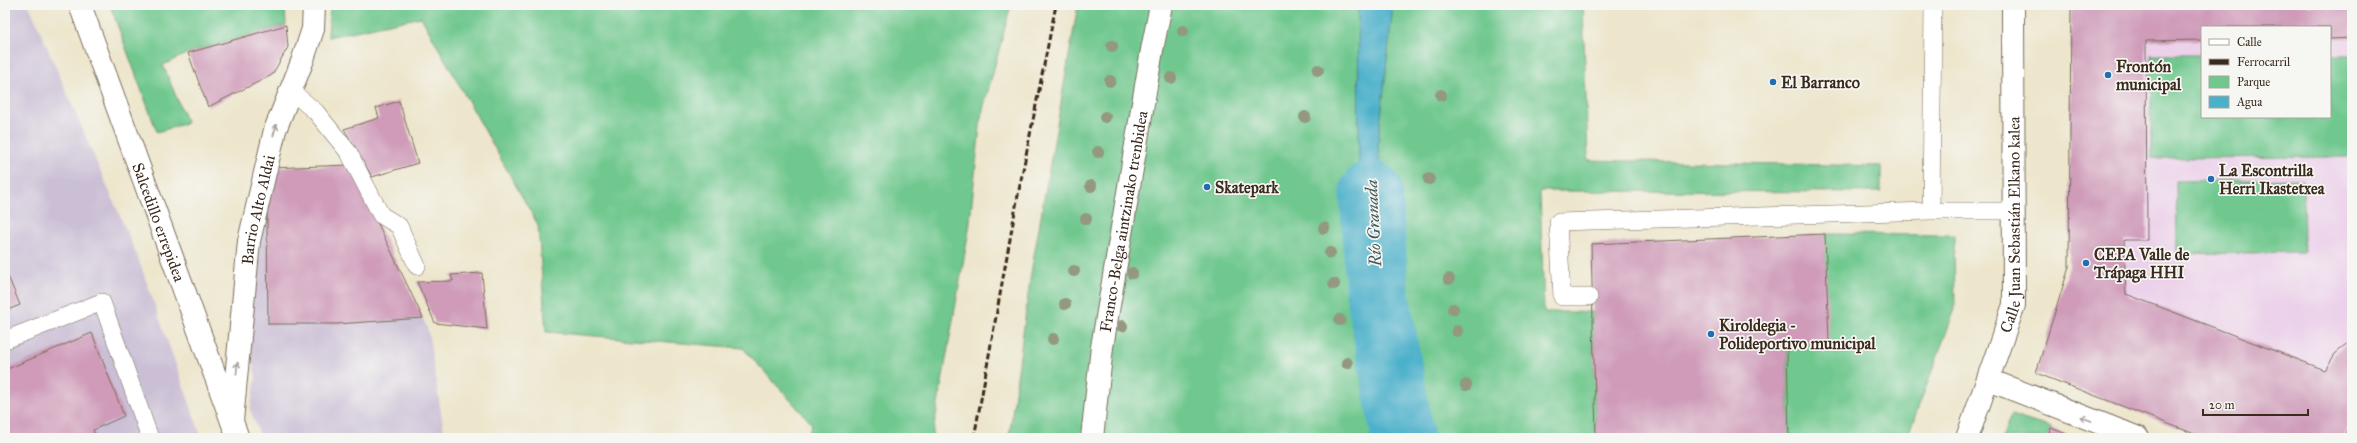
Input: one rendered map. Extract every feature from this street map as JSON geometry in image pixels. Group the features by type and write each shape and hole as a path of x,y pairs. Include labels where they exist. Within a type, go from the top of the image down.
{"street":[{"name":"Salcedillo errepidea","path":"80,5 235,430"},
{"name":"Barrio Alto Aldai","path":"235,430 249,241 275,130 302,62 313,29 314,5"},
{"name":"Franco-Belga aintzinako trenbidea","path":"1092,438 1102,347 1152,50 1161,5"},
{"name":"Calle Juan Sebastián Elkano kalea","path":"1967,438 1989,380 2014,305 2012,211 2013,5"},
{"path":"1989,380 2127,436"}],"lane":[{"path":"1931,211 1933,5"},
{"path":"290,90 316,112 350,154 382,215 399,226 417,266"},
{"path":"1589,297 1562,297 1558,222 1931,211 2012,211"},
{"path":"5,340 102,302 150,438"}],"shaded area":[{"path":"5,5 29,5 138,258 202,438 5,438"},
{"name":"La Escontrilla Herri Ikastetxea","path":"2071,5 2169,5 2169,41 2201,40 2201,118 2331,118 2331,39 2352,38 2352,340 2335,354 2325,370 2299,438 2205,438 2036,373 2069,267"},
{"path":"350,165 428,330 445,438 261,438 250,410 256,377 248,344 269,168"}],"green space":[{"path":"110,5 285,5 286,25 188,53 163,65 187,123 157,132"},
{"path":"330,5 1011,5 981,117 969,230 932,438 807,438 812,424 743,348 546,332 538,225 421,17 328,37"},
{"path":"1078,5 1583,5 1588,160 1881,166 1881,192 1540,191 1544,312 1593,312 1596,438 1009,438 1031,273"},
{"path":"2151,55 2201,55 2201,118 2331,118 2331,55 2352,55 2352,157 2151,158"},
{"path":"2303,179 2304,252 2177,254 2176,181"},
{"path":"1825,234 1954,235 1955,309 1907,438 1789,438 1787,345"},
{"path":"2011,415 2051,428 2047,438 2002,438"}],"water":[{"path":"1358,5 1393,5 1378,144 1387,258 1402,331 1430,438 1401,438 1359,168"}],"building":[{"path":"2071,5 2352,5 2352,38 2331,39 2331,26 2201,26 2201,40 2146,41 2147,240 2124,240 2126,294 2325,370 2335,354 2352,340 2352,417 2344,438 2205,438 2036,373 2069,267"},
{"path":"286,25 288,47 272,75 208,107 188,53"},
{"path":"399,101 418,163 372,177 344,129 379,118 376,108"},
{"path":"350,165 423,318 337,324 268,324 267,215 269,168"},
{"name":"Kiroldegia - Polideportivo municipal","path":"1825,234 1829,342 1787,345 1789,438 1596,438 1591,244"},
{"path":"5,269 20,305 5,311"},
{"path":"482,273 487,329 435,323 417,282 453,281 451,275"},
{"path":"92,333 124,416 93,430 97,438 5,438 5,370"},
{"path":"2051,428 2077,438 2047,438"}],"waterway":[{"name":"Río Granada","path":"1371,192 1377,290 1403,438"}],"railway":[{"path":"974,438 1018,195 1056,5"}],"place":[{"name":"Frontón municipal","path":"2108,75"},
{"name":"El Barranco","path":"1773,82"},
{"name":"La Escontrilla Herri Ikastetxea","path":"2211,179"},
{"name":"Skatepark","path":"1207,187"},
{"name":"CEPA Valle de Trápaga HHI","path":"2086,263"},
{"name":"Kiroldegia - Polideportivo municipal","path":"1711,334"}]}
